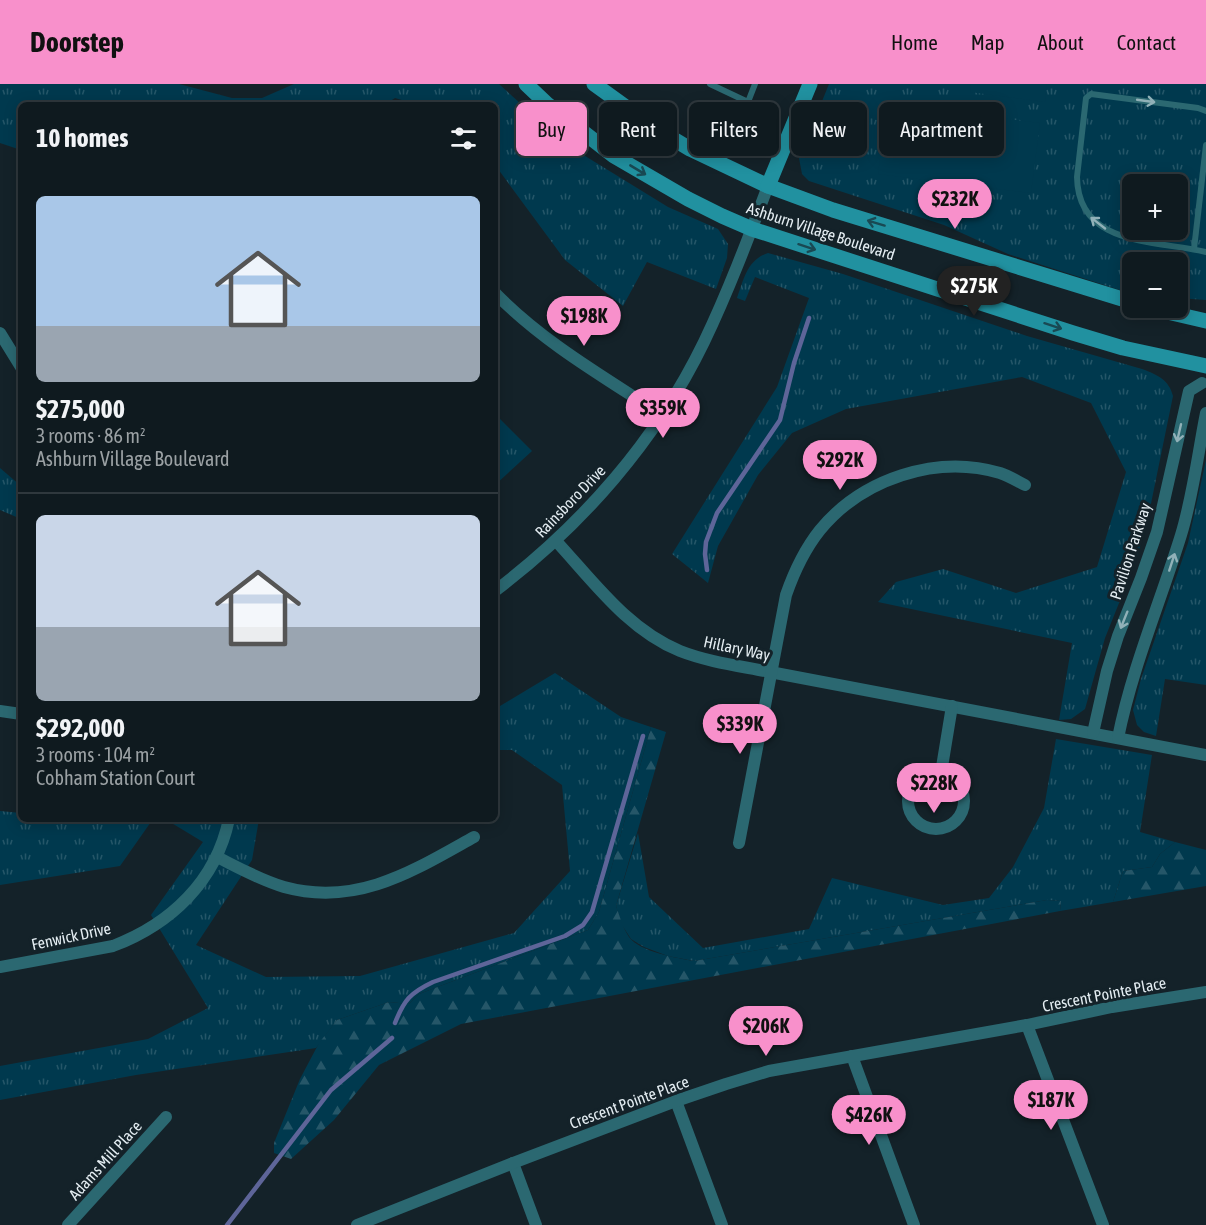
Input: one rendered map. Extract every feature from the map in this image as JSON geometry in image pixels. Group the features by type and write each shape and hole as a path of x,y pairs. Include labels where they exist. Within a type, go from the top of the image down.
{"main road":[{"name":"Ashburn Village Boulevard","path":"525,84 546,104 614,156 688,199 752,229 1073,333 1123,348 1206,366"},
{"name":"Ashburn Village Boulevard","path":"594,84 656,128 690,148 768,186 833,210 1122,299"},
{"path":"768,186 810,84"},
{"path":"1188,317 1206,321"}],"street":[{"name":"Rainsboro Drive","path":"498,589 556,542 608,487 662,416 703,344 768,186"},
{"path":"498,296 524,322 554,345 662,416"},
{"path":"0,333 18,362"},
{"name":"Pavilion Parkway","path":"1093,733 1107,671 1118,636 1157,532 1189,391 1204,386 1206,366"},
{"path":"1118,738 1142,646 1182,532 1206,413"},
{"path":"739,843 786,595 794,573 819,532 844,507 864,493 907,474 954,467 978,469 1001,474 1025,485"},
{"name":"Hillary Way","path":"556,542 638,627 679,651 701,658 770,672 1206,755"},
{"path":"941,773 952,706"},
{"path":"0,711 18,714"},
{"path":"932,773 941,773 958,782 965,800 959,819 943,829 933,829 917,822 911,815 908,797 916,781 932,773"},
{"name":"Fenwick Drive","path":"0,967 113,946 146,931 177,909 189,897 217,857 228,822"},
{"path":"217,857 259,878 283,886 313,892 345,892 372,887 399,878 474,837"},
{"name":"Crescent Pointe Place","path":"357,1225 676,1101 769,1071 1027,1025 1112,1007 1205,994"},
{"path":"1027,1025 1102,1225"},
{"path":"852,1056 914,1225"},
{"path":"676,1101 722,1225"},
{"name":"Adams Mill Place","path":"68,1225 166,1117"},
{"path":"513,1163 536,1225"}],"lane":[{"path":"710,84 748,102 755,84"},
{"path":"1206,111 1091,94 1086,98 1077,177 1077,186 1083,205 1093,220 1105,229 1121,236 1206,252"},
{"path":"1194,249 1206,145"}],"green space":[{"path":"0,84 179,84 232,98 262,98 294,84 499,84 519,102 516,102 516,156 585,156 668,207 718,229 728,244 727,258 716,289 647,262 623,306 565,260 498,169 498,102 409,102 395,98 389,102 18,102 18,149 0,143"},
{"path":"829,84 1206,84 1206,300 1188,299 1188,252 1122,252 1122,291 1008,254 944,225 809,181 802,174 800,156 867,156 867,102 822,102"},
{"path":"971,84 1047,84 1045,102 970,92"},
{"path":"1004,119 1040,123 1031,193 878,174 880,156 1004,156"},
{"path":"768,253 843,274 1027,336 1142,369 1158,376 1169,386 1173,396 1146,528 1105,638 1085,709 1071,719 1059,720 1072,643 878,602 896,582 943,569 1016,593 1097,567 1126,472 1091,403 1022,377 846,409 792,433 758,475 718,546 708,583 672,554 777,387 809,298 755,277 745,301 737,298 751,265"},
{"path":"498,417 532,451 498,482"},
{"path":"1206,460 1206,685 1165,679 1156,736 1144,732 1137,725 1133,710 1141,679 1188,543"},
{"path":"0,468 18,483 18,518 0,510"},
{"path":"555,673 621,717 651,727 599,912 588,930 419,994 409,1004 389,1002 337,1020 316,1048 136,1075 0,1100 0,1066 148,1039 208,1008 151,915 203,842 170,822 258,822 252,860 196,945 266,977 360,976 514,933 570,871 562,785 512,750 498,750 498,707"},
{"path":"651,727 666,732 616,906 629,937 641,947 659,954 694,961 1047,900 1061,901 1060,911 461,1024 379,1065 334,1120 291,1159 274,1153 274,1143 300,1079 319,1043 337,1020 389,1002 409,1004 419,994 588,930 599,912"},
{"path":"1056,739 1152,755 1140,832 1175,842 1160,854 1152,867 1123,871 1113,902 1060,911 1061,901 1047,900 694,961 668,956 644,947 631,939 622,925 616,906 638,833 649,897 703,948 809,929 832,878 943,905 989,898 1013,867 1044,808"},
{"path":"0,811 18,813 18,822 151,822 120,866 0,885"},
{"path":"1175,842 1206,850 1206,886 1113,902 1123,871 1152,867 1160,854"}],"waterway":[{"path":"707,570 706,542 717,513 780,420 794,363 809,318"},
{"path":"395,1023 409,998 425,986 565,936 583,925 592,912 643,736"},
{"path":"227,1225 331,1090 392,1038"}]}
